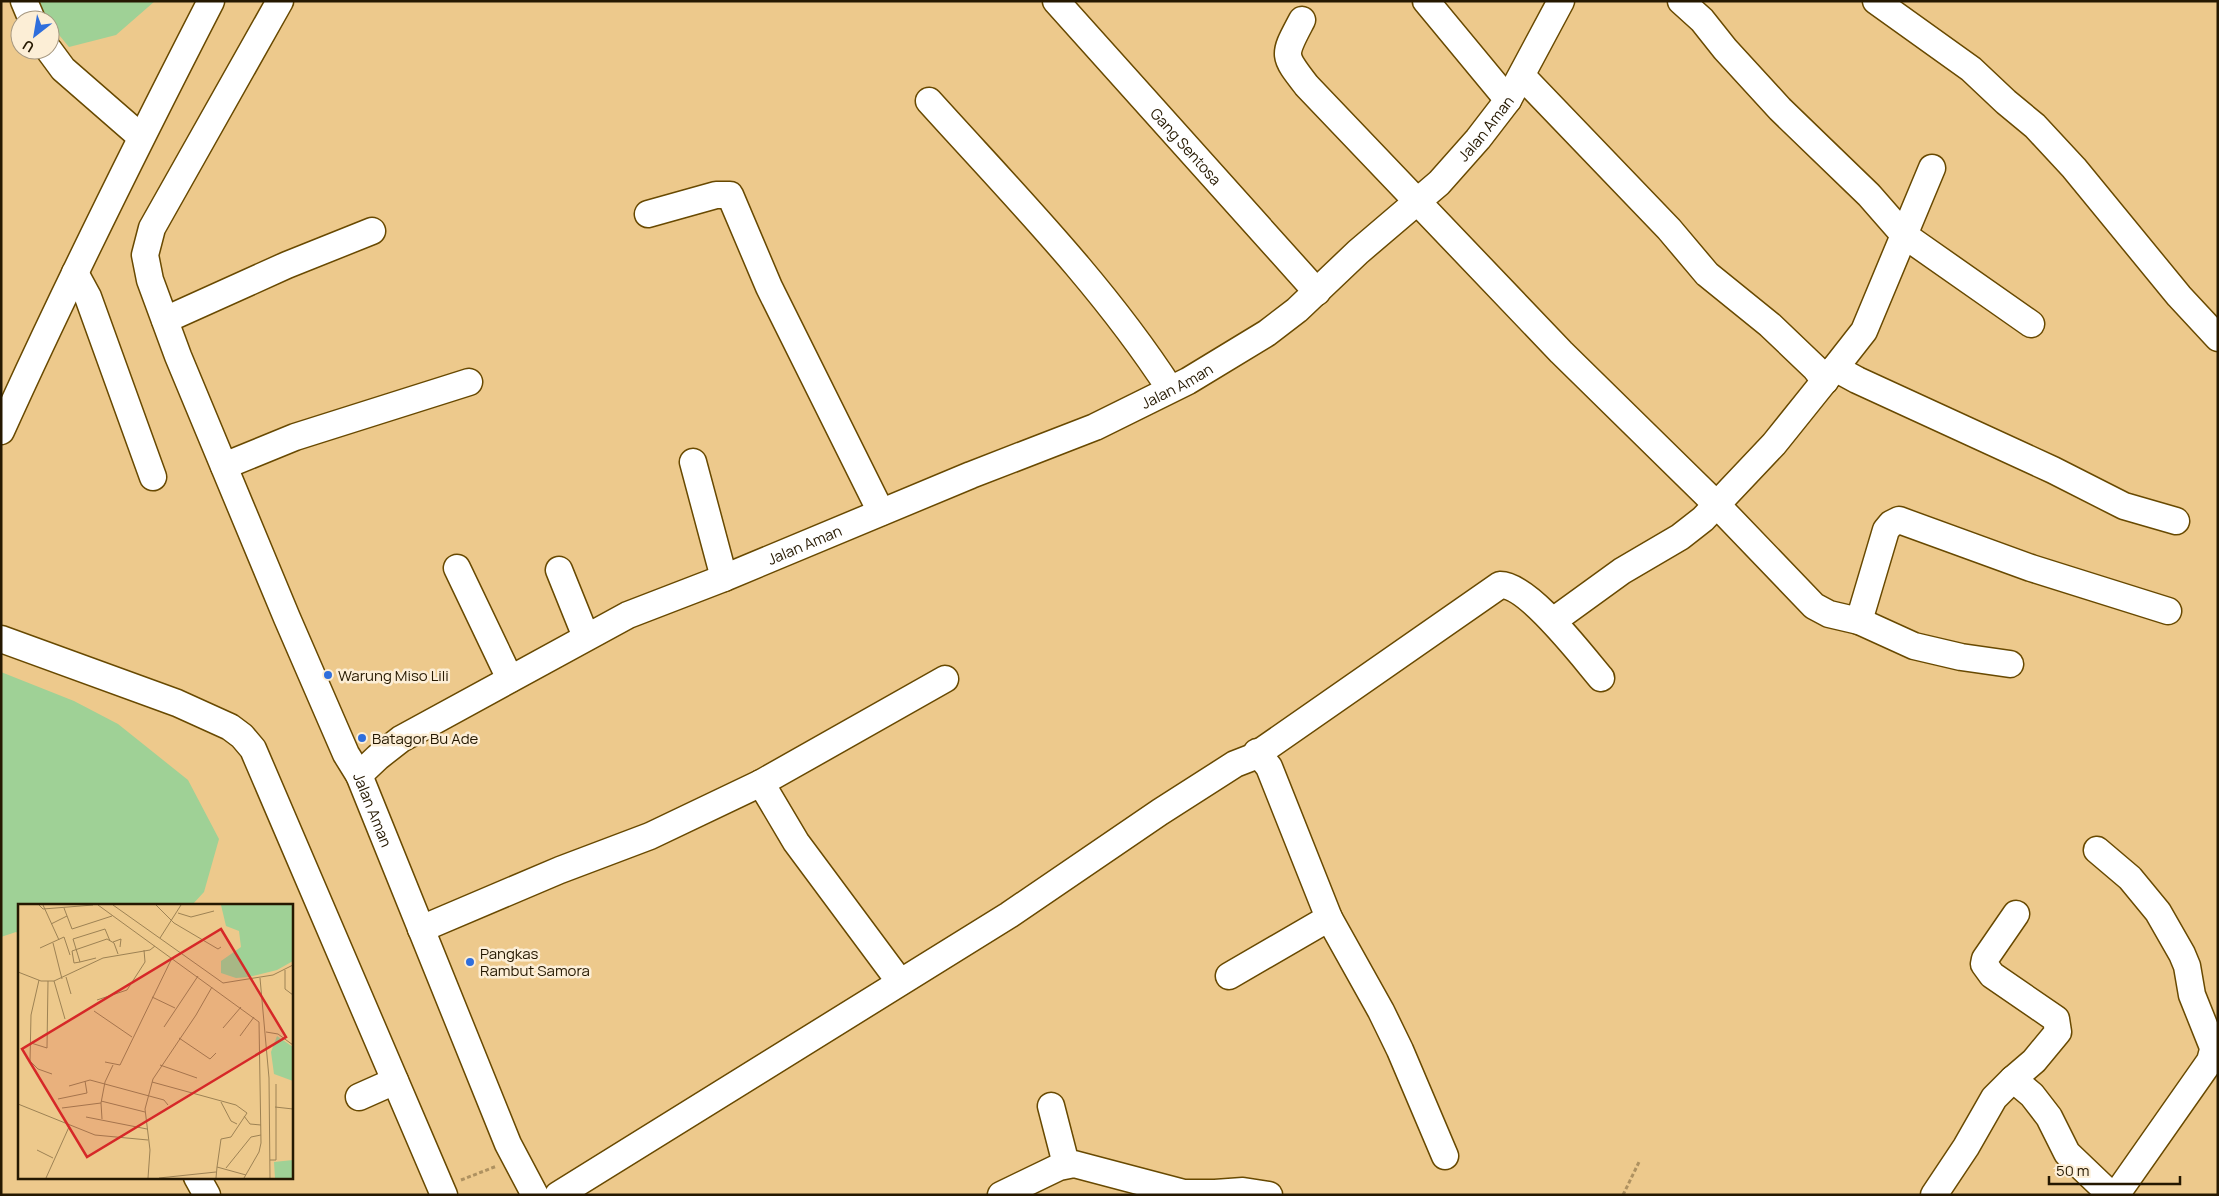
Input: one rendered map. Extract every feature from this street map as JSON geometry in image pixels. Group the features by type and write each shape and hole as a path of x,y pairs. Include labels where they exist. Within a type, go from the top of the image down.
{"street":[{"path":"1,431 141,136 211,1"},
{"path":"280,1 152,228 146,255 150,280 224,466 342,745 359,775"},
{"name":"Gang Sentosa","path":"1056,1 1317,292"},
{"path":"1426,1 1508,100"},
{"name":"Jalan Aman","path":"535,1195 508,1144 359,775 401,739 628,615 724,578 881,512 1095,427 1188,381 1267,333 1297,310 1358,252 1446,176 1508,100 1561,1"},
{"path":"1681,1 1702,20 1725,49 1780,109 1869,195 1904,235 2031,324"},
{"path":"1876,1 1971,69 2035,126 2074,168 2102,205 2179,296 2216,333"},
{"path":"1302,20 1286,53 1290,64 1307,86 1568,359 1717,505 1814,606 1829,614 1859,621 1914,646 1961,657 2010,664"},
{"path":"56,60 63,69 141,136"},
{"path":"1522,76 1669,229 1707,274 1770,325 1815,368 1830,374 1857,380 2053,470 2124,506 2176,521"},
{"path":"929,101 1021,202 1100,294 1150,358 1170,389"},
{"path":"1553,621 1622,571 1680,537 1717,505 1774,444 1864,331 1932,168"},
{"path":"648,214 716,195 730,195 768,287 881,512"},
{"path":"165,320 287,265 372,231"},
{"path":"75,273 88,297 153,478"},
{"path":"224,466 296,438 469,382"},
{"path":"693,462 724,578"},
{"path":"1859,621 1886,530 1891,524 1899,520 2031,568 2168,610"},
{"path":"457,568 510,679"},
{"path":"558,570 586,637"},
{"path":"558,1195 1009,915 1160,812 1257,752 1500,585 1510,586 1553,621 1601,678"},
{"path":"1,639 177,703 230,727 242,736 253,749 442,1191"},
{"path":"421,929 560,870 650,836 761,783 945,679"},
{"path":"1257,752 1269,766 1329,918 1381,1011 1446,1156"},
{"path":"761,783 796,842 900,982"},
{"path":"2097,850 2130,878 2158,912 2187,966 2192,995 2213,1050 2210,1061 2116,1195"},
{"path":"1934,1195 1966,1147 1994,1098 2034,1061 2058,1032 2056,1019 1992,974 1984,964 1985,959 2016,914"},
{"path":"1229,976 1329,918"},
{"path":"2013,1080 2032,1095 2049,1117 2067,1153 2112,1195"},
{"path":"359,1097 395,1081"},
{"path":"1051,1106 1066,1164"},
{"path":"1001,1195 1066,1164 1074,1164 1184,1193 1243,1191 1269,1195"},
{"path":"198,1178 207,1195"}],"path":[{"path":"442,1191 516,1158"},
{"path":"1622,1195 1640,1160"}],"green space":[{"path":"35,1 155,1 116,35 69,47 60,36 60,10 37,10"},
{"path":"1,672 74,701 118,724 188,780 219,839 204,892 193,904 18,904 18,933 16,932 1,937"}],"place":[{"name":"Warung Miso Lili","path":"328,675"},
{"name":"Batagor Bu Ade","path":"362,738"},
{"name":"Pangkas Rambut Samora","path":"470,962"}]}
